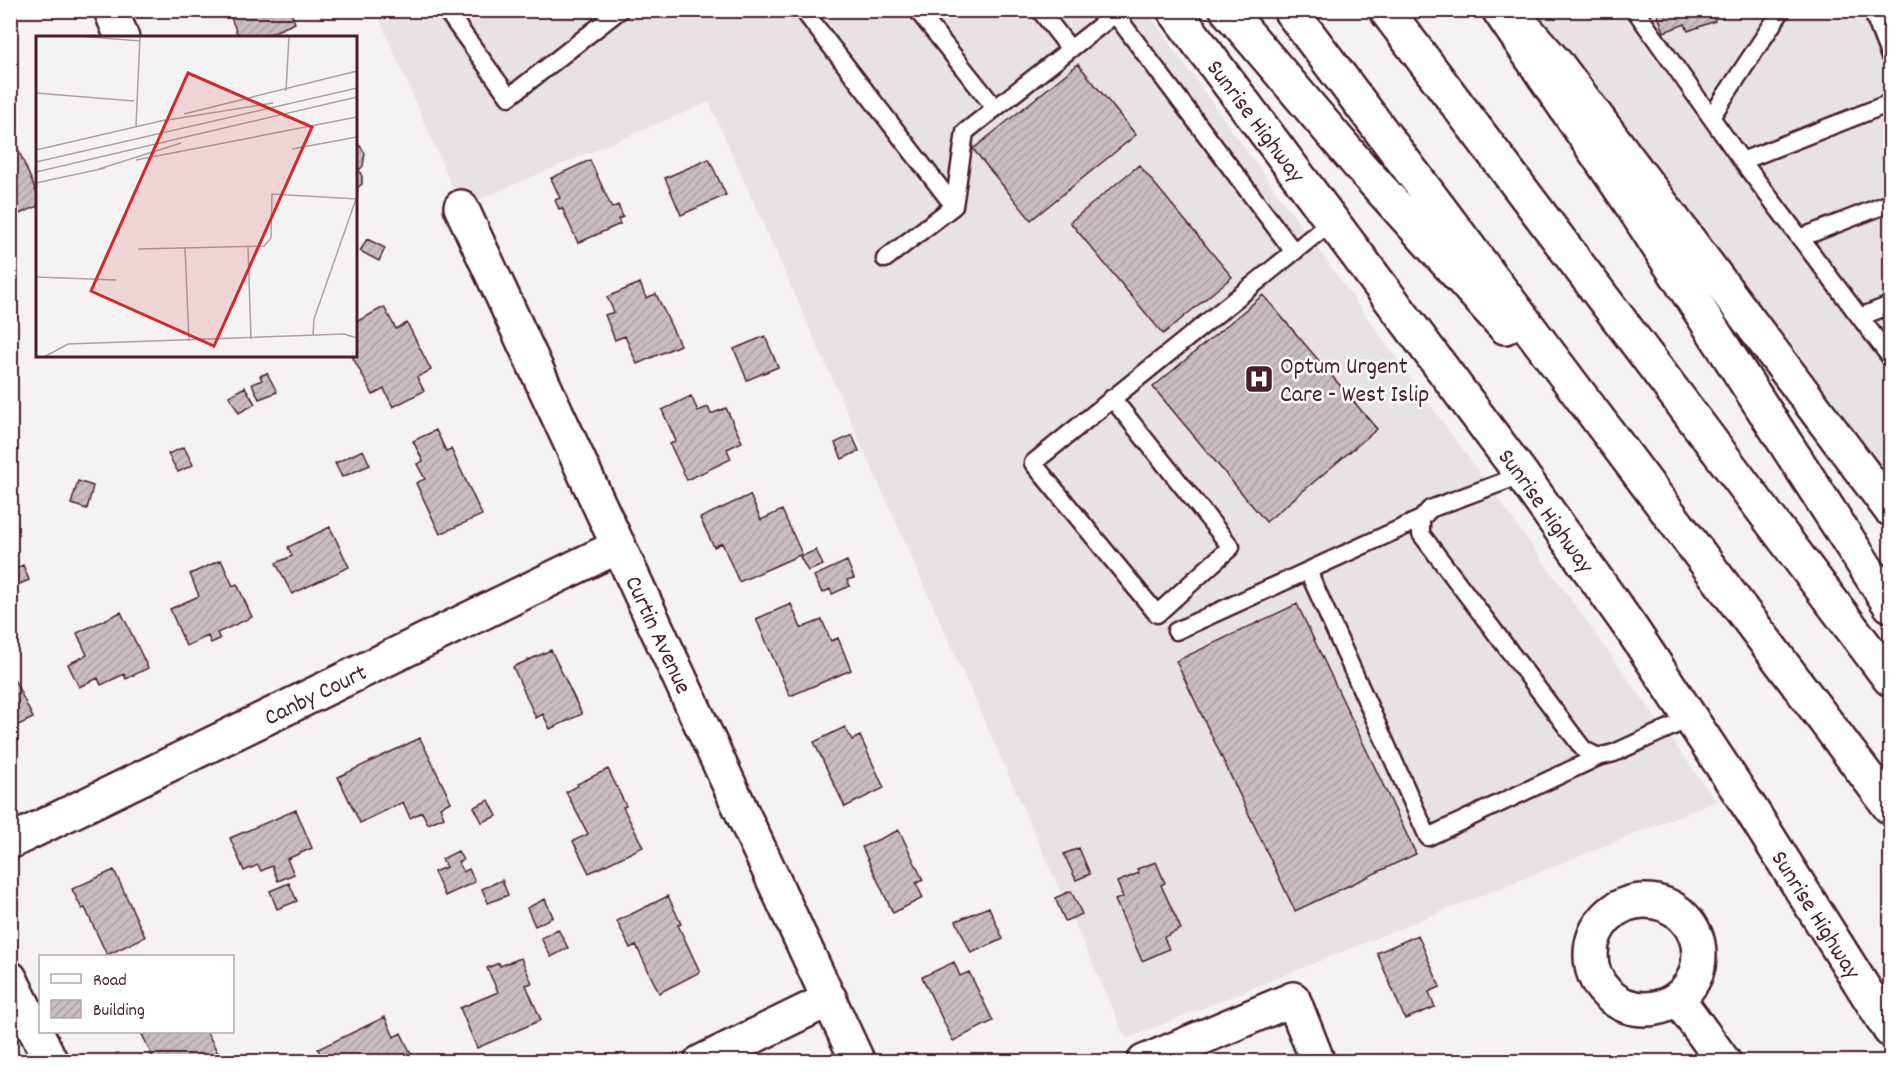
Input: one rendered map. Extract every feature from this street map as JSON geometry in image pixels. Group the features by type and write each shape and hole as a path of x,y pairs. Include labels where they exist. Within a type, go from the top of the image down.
{"main road":[{"path":"111,10 121,36"},
{"name":"Sunrise Highway","path":"1174,10 1522,475 1634,630 1890,1030"},
{"path":"1227,10 1359,165 1647,484"},
{"path":"1290,10 1890,807"},
{"path":"1386,10 1890,680"},
{"path":"1499,10 1629,201 1890,605"},
{"path":"1509,10 1559,67 1890,509"},
{"name":"Curtin Avenue","path":"460,207 858,1062"},
{"name":"Canby Court","path":"10,842 619,546"},
{"path":"10,978 51,1062"},
{"path":"701,1062 830,999"},
{"path":"1144,1062 1293,999 1318,1062"},
{"path":"1678,999 1724,1062"}],"lane":[{"path":"446,10 509,97 620,10"},
{"path":"803,10 954,206"},
{"path":"917,10 995,108"},
{"path":"1040,10 1070,49"},
{"path":"1635,10 1742,161 1890,357"},
{"path":"1711,117 1782,10"},
{"path":"1872,10 1890,57"},
{"path":"885,259 954,206 965,132 1117,12 1294,252"},
{"path":"1742,161 1890,103"},
{"path":"1800,238 1890,203"},
{"path":"1112,398 1230,547 1157,614 1033,463 1112,398 1332,221"},
{"path":"1860,316 1890,305"},
{"path":"1176,632 1421,519 1430,509 1522,475"},
{"path":"1421,519 1421,534 1584,750 1598,758"},
{"path":"1308,571 1428,837 1598,758 1691,718"}],"shaded area":[{"path":"376,11 1146,11 1716,801 1126,1039 709,102 461,207"},
{"path":"1533,11 1890,11 1890,494"}],"building":[{"path":"228,10 290,10 295,23 265,36 238,36"},
{"path":"1656,10 1711,10 1715,21 1688,31 1685,24 1664,32"},
{"path":"1078,64 1136,135 1031,220 973,149"},
{"path":"13,137 36,191 36,207 10,218 10,138"},
{"path":"357,145 365,153 363,166 359,170 362,184 358,187 357,194"},
{"path":"709,159 726,195 681,215 665,178"},
{"path":"590,160 612,208 618,205 623,217 618,219 620,224 578,243 562,208 559,209 555,200 560,198 551,178"},
{"path":"1139,165 1232,277 1163,334 1070,222"},
{"path":"367,239 385,248 379,261 360,251"},
{"path":"640,283 646,298 656,294 680,345 637,364 625,336 615,340 605,315 614,312 607,297"},
{"path":"1263,295 1377,429 1266,522 1153,387"},
{"path":"384,307 396,329 407,323 431,370 417,377 424,391 393,407 384,389 373,395 353,357 357,357 357,321"},
{"path":"765,336 778,367 747,380 734,349"},
{"path":"267,373 277,392 259,399 252,384 262,380 260,376"},
{"path":"245,387 255,404 239,413 229,396"},
{"path":"691,396 698,411 708,407 711,414 726,408 742,442 727,449 731,459 687,480 670,444 676,441 662,410"},
{"path":"436,430 446,451 451,449 482,515 440,534 416,483 425,479 417,464 423,461 413,441"},
{"path":"852,435 859,451 842,459 835,443"},
{"path":"184,447 193,465 178,472 168,454"},
{"path":"363,450 370,465 342,477 335,463"},
{"path":"78,481 93,486 87,509 71,504"},
{"path":"750,495 761,520 782,510 802,554 739,582 722,543 714,547 700,518"},
{"path":"330,527 349,567 292,594 276,563 292,556 288,547"},
{"path":"816,550 823,565 808,571 800,557"},
{"path":"221,560 233,586 237,584 252,617 217,633 220,639 211,643 208,636 186,646 170,609 199,596 190,574"},
{"path":"847,561 854,578 847,580 850,586 832,594 830,589 822,593 814,576"},
{"path":"23,565 29,580 10,588 10,571"},
{"path":"791,604 801,628 822,620 831,641 838,638 851,670 790,696 756,619"},
{"path":"1297,604 1416,854 1295,911 1176,661"},
{"path":"121,612 148,668 126,679 124,674 101,685 98,678 79,687 68,664 87,655 77,633"},
{"path":"551,650 582,714 550,729 543,714 536,718 513,667"},
{"path":"10,671 33,718 10,729"},
{"path":"845,727 852,740 860,736 884,788 845,807 814,742"},
{"path":"420,738 451,802 440,807 444,817 428,824 422,812 410,818 403,802 360,823 338,777"},
{"path":"608,769 626,806 623,807 643,847 589,873 573,841 588,834 566,792"},
{"path":"489,800 497,816 482,822 474,807"},
{"path":"296,810 312,848 287,859 294,874 278,881 272,866 261,871 258,865 244,871 230,838"},
{"path":"899,830 923,880 916,883 923,898 893,913 862,847"},
{"path":"1079,848 1090,874 1076,880 1064,854"},
{"path":"458,851 463,860 458,862 463,872 469,869 475,882 445,896 434,872 446,867 442,859"},
{"path":"1156,862 1165,883 1161,885 1181,929 1164,937 1169,949 1142,961 1115,900 1123,897 1117,882 1139,873 1137,869"},
{"path":"114,870 145,937 107,955 85,908 82,909 72,889"},
{"path":"502,880 508,895 488,903 482,889"},
{"path":"289,883 297,901 277,909 270,891"},
{"path":"1071,891 1082,914 1065,921 1055,898"},
{"path":"668,896 681,924 678,925 700,972 659,993 636,945 630,948 617,921"},
{"path":"545,899 553,917 535,926 527,908"},
{"path":"989,907 1003,939 971,953 956,921"},
{"path":"558,929 568,948 551,957 541,938"},
{"path":"1418,935 1440,987 1429,992 1435,1007 1405,1019 1377,953"},
{"path":"521,958 532,983 526,985 541,1020 477,1048 460,1008 498,992 487,968"},
{"path":"954,962 960,976 969,972 993,1021 953,1041 922,977"},
{"path":"385,1017 394,1037 401,1033 415,1062 324,1062 318,1049"},
{"path":"141,1033 208,1033 220,1057 211,1062 155,1062"}],"place":[{"name":"Optum Urgent Care - West Islip","path":"1259,379"}]}
